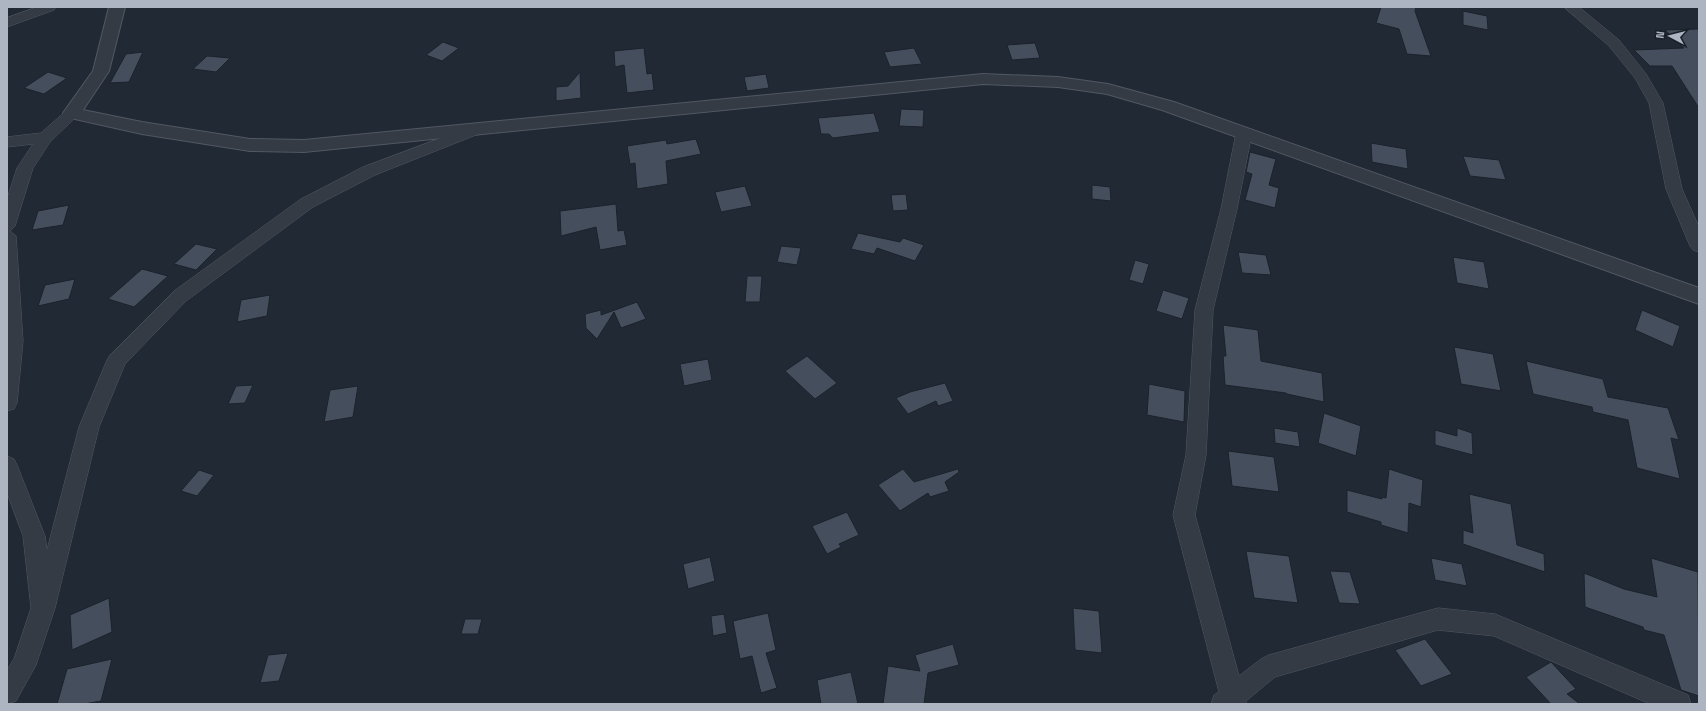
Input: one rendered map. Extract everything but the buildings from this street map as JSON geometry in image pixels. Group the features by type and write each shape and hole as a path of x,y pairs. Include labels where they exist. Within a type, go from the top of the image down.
{"street":[{"path":"7,23 49,7"},
{"path":"7,226 25,168 45,138 72,113 101,71 118,7"},
{"path":"1571,7 1614,43 1641,77 1656,103 1674,189 1695,227 1699,246"},
{"path":"72,113 142,128 250,145 304,146 983,79 1058,82 1108,89 1168,106 1699,296"},
{"path":"7,692 24,665 43,608 89,428 117,360 180,296 307,203 368,170 482,128"},
{"path":"1244,133 1229,209 1204,310 1196,455 1184,514 1230,702 1268,667 1438,619 1495,625 1679,704"},
{"path":"7,142 45,138"},
{"path":"7,236 14,341 7,403"},
{"path":"7,465 34,536 43,608"}]}
